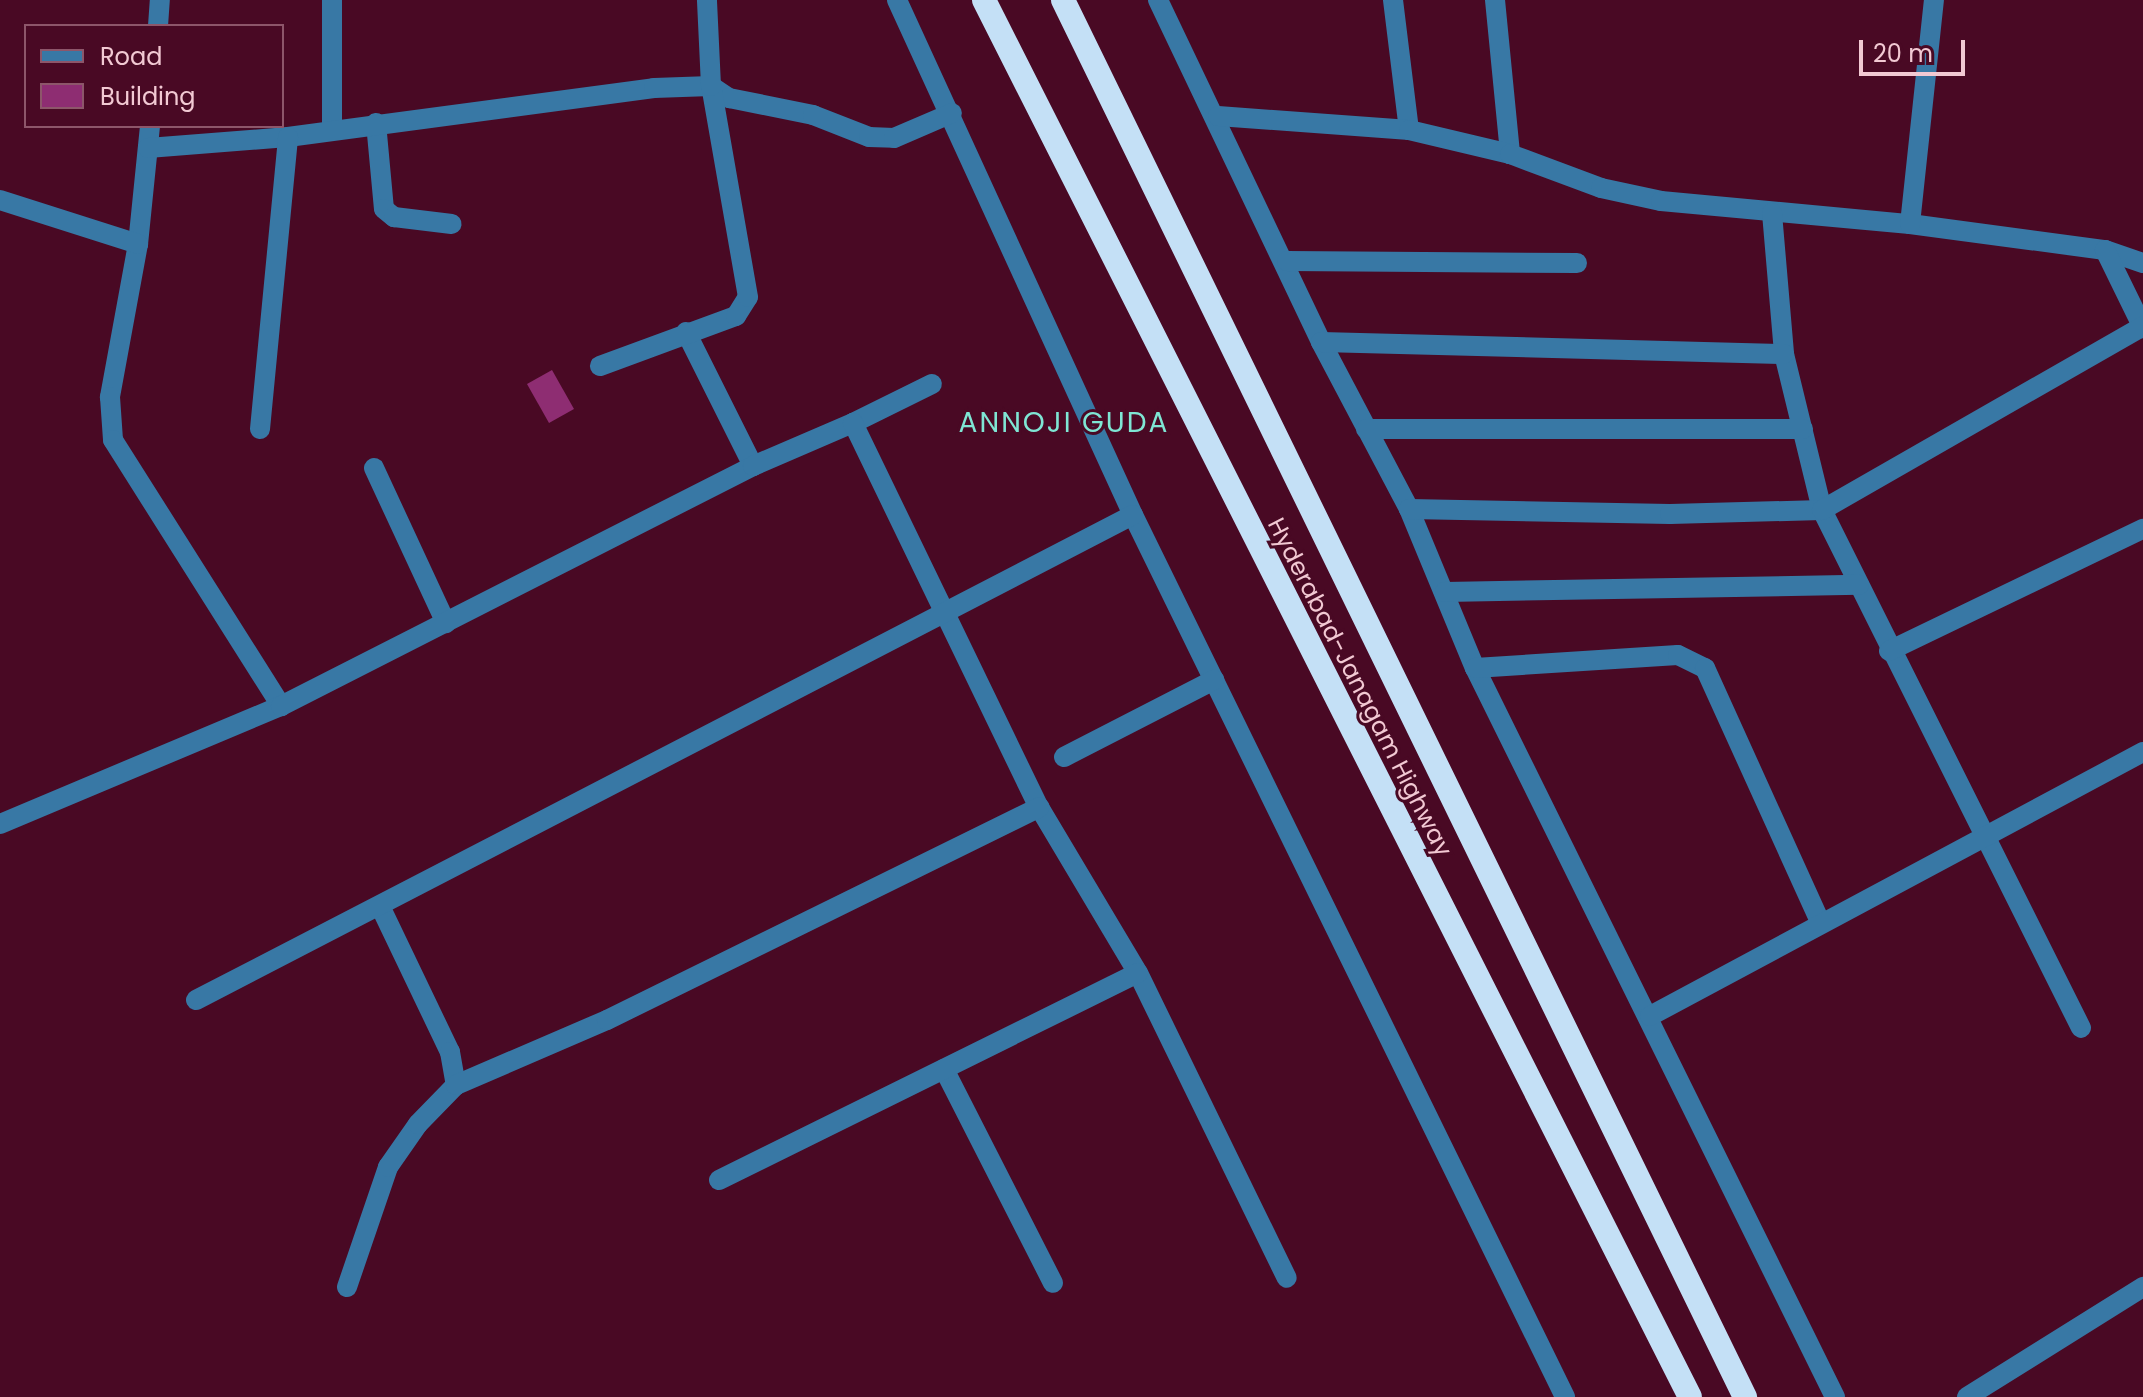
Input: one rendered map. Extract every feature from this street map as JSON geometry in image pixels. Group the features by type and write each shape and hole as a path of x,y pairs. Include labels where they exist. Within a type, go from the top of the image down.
{"highway":[{"name":"Hyderabad-Janagam Highway","path":"984,0 1690,1397"},
{"name":"Hyderabad-Janagam Highway","path":"1063,0 1745,1397"}],"street":[{"path":"158,24 160,0"},
{"path":"332,0 332,128"},
{"path":"600,366 736,316 748,297 711,86 707,0"},
{"path":"897,0 952,113 1133,515 1565,1397"},
{"path":"1158,0 1218,116 1287,261 1321,342 1409,509 1475,668 1650,1016 1835,1397"},
{"path":"1393,0 1409,130"},
{"path":"1495,0 1510,154"},
{"path":"1910,224 1934,0"},
{"path":"148,148 288,137 332,128 711,86 729,98 813,115 869,137 894,138 952,113"},
{"path":"1218,116 1409,130 1510,154 1601,188 1772,213 1910,224 2105,250 2143,263"},
{"path":"376,123 384,209 394,217 452,224"},
{"path":"150,128 138,244 110,397 113,440 281,706"},
{"path":"260,429 288,137"},
{"path":"0,200 138,244"},
{"path":"1772,213 1784,354 1822,510 1889,651 1987,832 2081,1028"},
{"path":"1409,509 1670,514 1822,510 2143,328 2105,250"},
{"path":"1287,261 1577,263"},
{"path":"686,332 753,466"},
{"path":"1321,342 1784,354"},
{"path":"0,824 281,706 753,466 853,423 932,384"},
{"path":"853,423 1039,807 1138,973 1287,1278"},
{"path":"1366,429 1803,429"},
{"path":"374,468 446,623"},
{"path":"196,1000 942,611 1133,515"},
{"path":"1889,651 2143,529"},
{"path":"1445,592 1859,585"},
{"path":"1475,668 1678,655 1705,668 1820,922"},
{"path":"1064,757 1214,680"},
{"path":"1650,1016 1987,832 2143,752"},
{"path":"347,1287 388,1167 418,1124 456,1085 607,1020 1039,807"},
{"path":"380,906 450,1052 456,1085"},
{"path":"719,1180 1138,973"},
{"path":"944,1069 1053,1283"},
{"path":"1967,1397 2143,1287"}],"building":[{"path":"552,370 574,409 549,423 527,384"}],"district":[{"name":"ANNOJI GUDA","path":"1064,423"}]}
